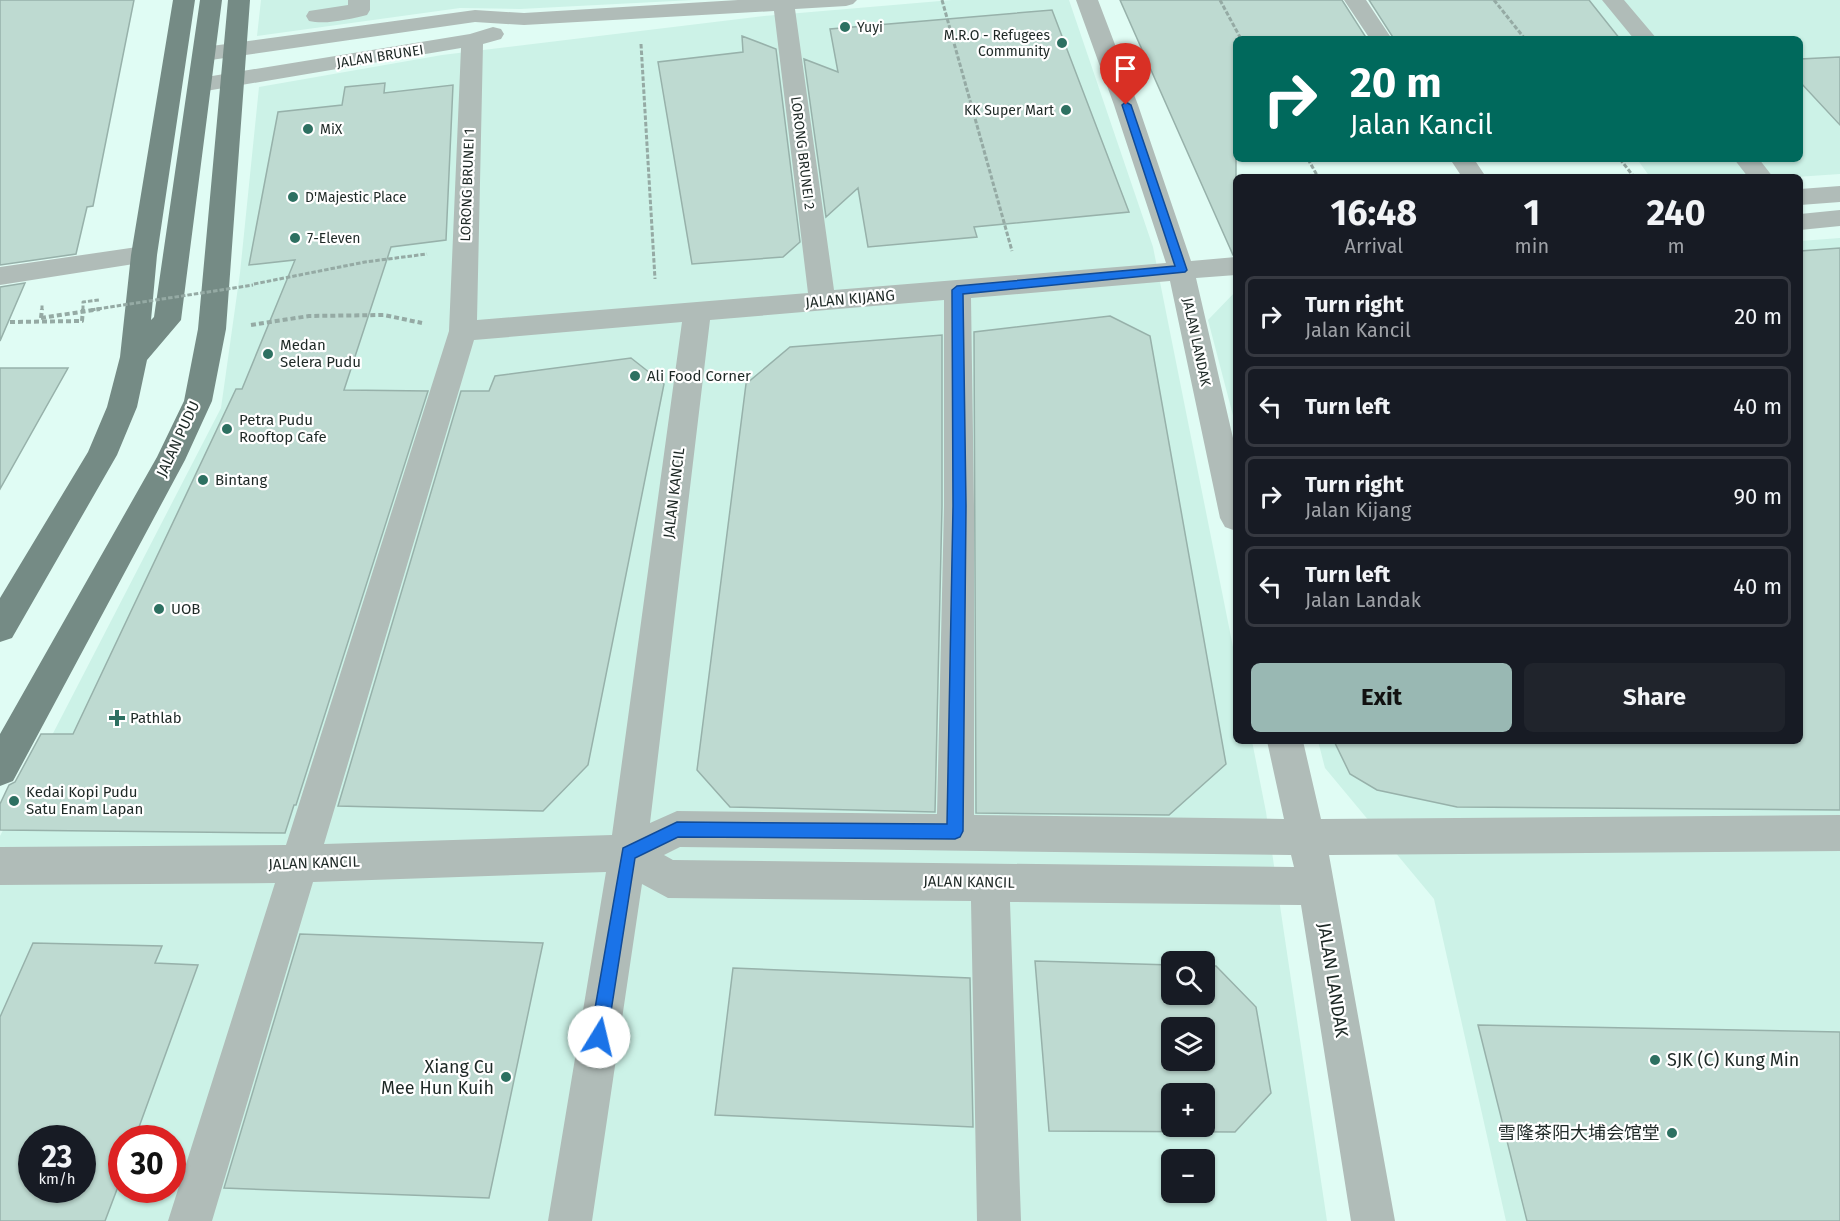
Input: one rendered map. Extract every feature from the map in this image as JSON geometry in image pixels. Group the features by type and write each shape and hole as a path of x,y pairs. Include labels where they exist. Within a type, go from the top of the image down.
{"main road":[{"path":"0,628 102,455 122,407 134,357 144,255 184,0"},
{"path":"134,357 167,320 211,0"},
{"name":"JALAN PUDU","path":"0,769 170,460 198,401 212,329 239,0"}],"street":[{"path":"292,20 359,10 359,0"},
{"name":"JALAN BRUNEI","path":"236,39 448,9 475,16 524,19 637,5 784,5 846,0"},
{"name":"JALAN LANDAK","path":"1087,0 1126,105 1181,270 1233,504"},
{"path":"1355,0 1379,36"},
{"path":"1613,0 1643,36"},
{"name":"LORONG BRUNEI 2","path":"784,5 822,301"},
{"name":"JALAN BRUNEI","path":"200,85 472,40 510,29 524,19"},
{"path":"204,54 259,25"},
{"name":"LORONG BRUNEI 1","path":"190,1221 302,864 463,331 472,40"},
{"path":"1748,162 1758,174"},
{"path":"1803,197 1840,194"},
{"path":"1803,222 1840,218"},
{"path":"0,276 144,255"},
{"name":"JALAN KIJANG","path":"463,331 1233,266"},
{"path":"955,831 959,506 957,290"},
{"name":"JALAN KANCIL","path":"628,853 697,312"},
{"name":"JALAN LANDAK","path":"1286,744 1317,886 1373,1221"},
{"name":"JALAN KANCIL","path":"0,866 302,864 628,853 677,829 1307,837 1840,833"},
{"path":"570,1221 628,853"},
{"name":"JALAN KANCIL","path":"628,853 668,879 1317,886"},
{"path":"990,883 999,1221"}],"path":[{"path":"942,0 1022,285"},
{"path":"1220,0 1239,36"},
{"path":"1494,0 1523,36"},
{"path":"637,5 658,315"},
{"path":"1622,162 1632,174"},
{"path":"41,318 253,285 365,262 465,249"},
{"path":"10,322 82,321 83,302 141,293"},
{"path":"212,329 309,316 384,315 463,331"}],"shaded area":[{"path":"261,0 694,0 520,9 460,8 257,36"},
{"path":"952,0 1069,0 1153,247 1233,647 1233,744 1253,744 1266,812 1327,1221 0,1221 0,836 221,408 240,273 259,87 442,55 764,16"},
{"path":"1516,0 1840,0 1840,174 1803,177 1803,174 1648,174 1639,162 1803,162 1803,36 1544,36"},
{"name":"SJK (C) Kung Min","path":"1840,238 1840,1221 1506,1221 1434,899 1325,768 1319,744 1803,744 1803,241"},
{"path":"1233,294 1233,416 1208,320"}],"building":[{"path":"0,0 134,0 93,206 87,207 76,254 0,265"},
{"path":"1120,0 1342,0 1365,36 1233,36 1233,162 1236,162 1236,174 1233,174 1233,255"},
{"path":"1369,0 1589,0 1618,36 1392,36"},
{"path":"1052,10 1129,212 974,227 977,237 868,247 858,188 826,217 804,59 838,72 830,29"},
{"path":"742,36 776,49 800,242 783,257 692,264 658,62 743,52"},
{"path":"1840,57 1840,125 1803,85 1803,59"},
{"path":"385,83 384,93 453,85 446,240 391,247 344,390 428,391 296,805 294,805 285,833 0,830 0,804 9,785 15,782 41,734 73,734 236,389 242,389 295,260 249,265 278,112 342,105 345,87"},
{"path":"1840,248 1840,810 1457,807 1377,790 1350,774 1335,744 1803,744 1803,251"},
{"path":"25,283 0,341 0,287"},
{"path":"1110,316 1150,336 1226,764 1169,815 976,813 974,332"},
{"path":"942,335 942,506 935,812 730,807 697,770 746,384 790,347"},
{"path":"631,358 664,384 588,765 543,811 338,806 461,391 489,391 495,376"},
{"path":"0,368 68,368 0,489"},
{"path":"300,934 543,943 489,1198 224,1188"},
{"path":"33,943 162,946 155,963 198,965 140,1125 108,1125 108,1203 112,1203 105,1221 0,1221 0,1017"},
{"path":"1035,961 1161,965 1161,1005 1215,1005 1216,966 1256,1007 1271,1093 1235,1132 1215,1132 1215,1083 1161,1083 1161,1132 1049,1131"},
{"path":"733,968 970,978 973,1127 715,1115"},
{"name":"雪隆茶阳大埔会馆堂","path":"1478,1025 1840,1032 1840,1221 1527,1221"}],"place":[{"name":"Yuyi","path":"845,27"},
{"name":"M.R.O - Refugees Community","path":"1062,43"},
{"name":"KK Super Mart","path":"1066,110"},
{"name":"MiX","path":"308,129"},
{"name":"D'Majestic Place","path":"293,197"},
{"name":"7-Eleven","path":"295,238"},
{"name":"Medan Selera Pudu","path":"268,354"},
{"name":"Ali Food Corner","path":"635,376"},
{"name":"Petra Pudu Rooftop Cafe","path":"227,429"},
{"name":"Bintang","path":"203,480"},
{"name":"UOB","path":"159,609"},
{"name":"Pathlab","path":"117,718"},
{"name":"Kedai Kopi Pudu Satu Enam Lapan","path":"14,801"},
{"name":"SJK (C) Kung Min","path":"1655,1060"},
{"name":"Xiang Cu Mee Hun Kuih","path":"506,1077"},
{"name":"雪隆茶阳大埔会馆堂","path":"1672,1133"}],"route":[{"path":"599,1037 628,853 677,829 955,831 959,506 957,290 1181,270 1126,105"}]}
